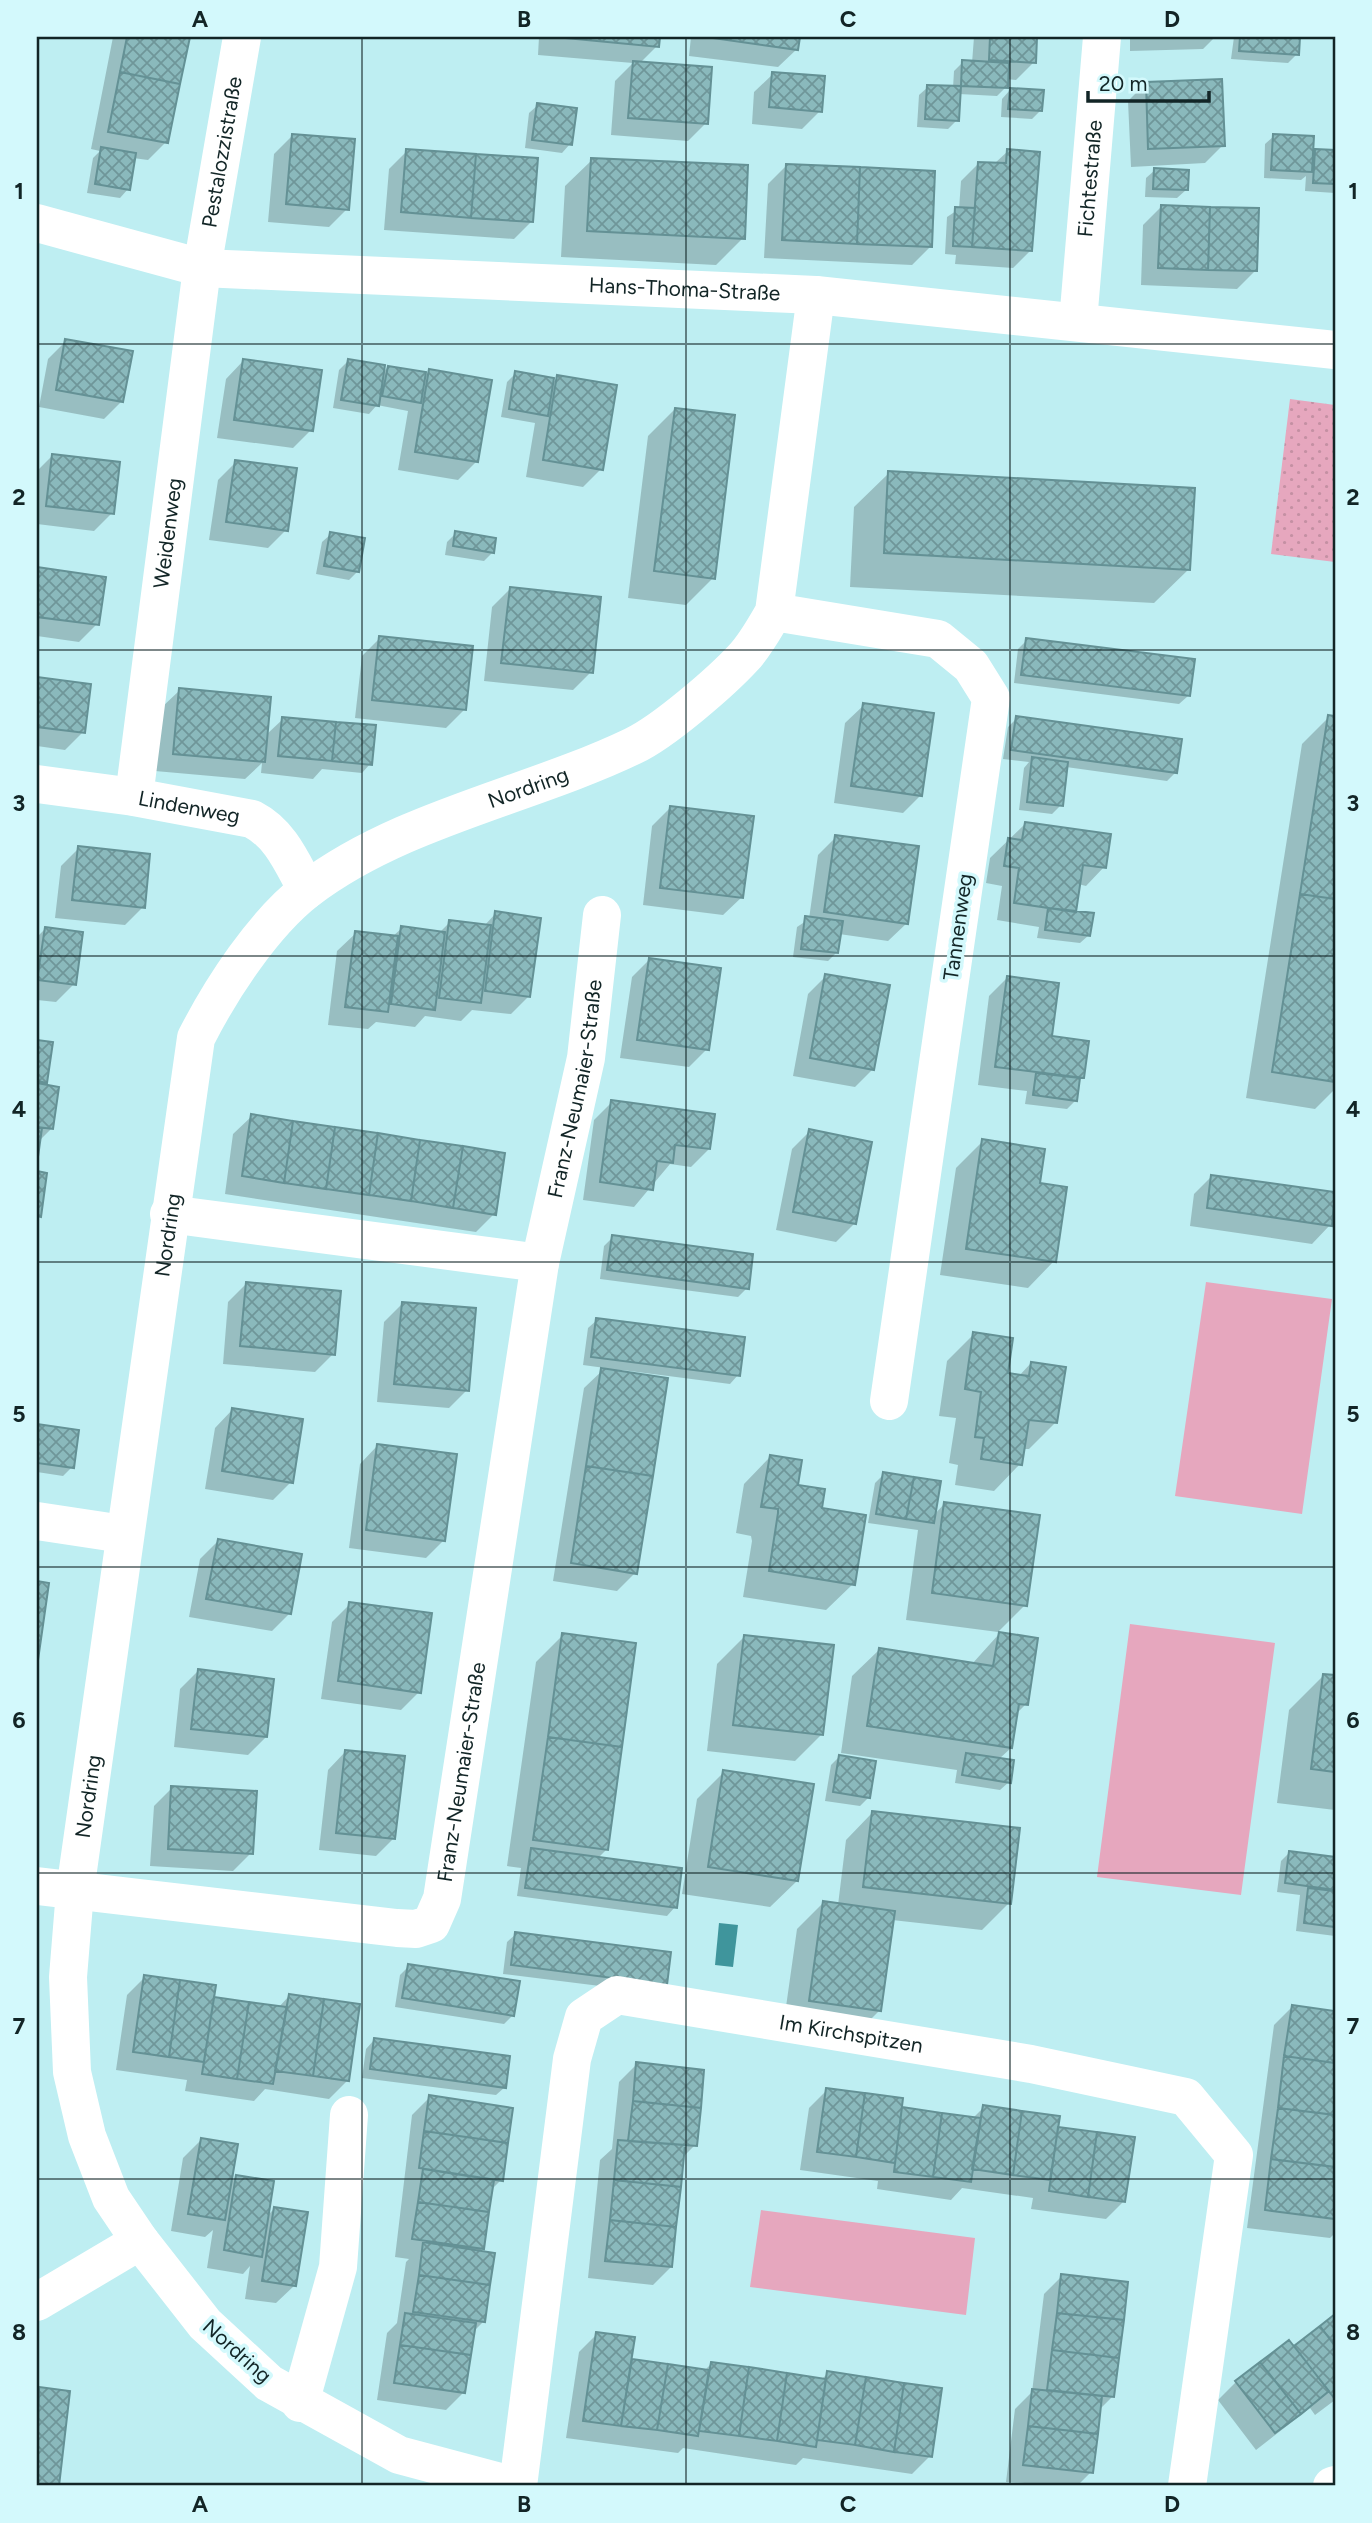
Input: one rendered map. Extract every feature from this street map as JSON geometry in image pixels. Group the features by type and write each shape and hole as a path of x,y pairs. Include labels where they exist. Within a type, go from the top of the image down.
{"street":[{"name":"Pestalozzistraße","path":"202,268 242,37"},
{"name":"Fichtestraße","path":"1078,322 1102,37"},
{"name":"Hans-Thoma-Straße","path":"37,223 202,268 816,295 1335,350"},
{"name":"Weidenweg","path":"134,797 202,268"},
{"name":"Nordring","path":"517,2486 400,2455 300,2403 269,2383 205,2324 140,2241 111,2198 87,2136 72,2072 68,1977 75,1892 123,1534 196,1038 213,1003 246,957 307,890 367,854 426,826 634,746 699,698 746,655 774,612 816,295"},
{"name":"Tannenweg","path":"774,612 938,639 971,666 991,698 889,1401"},
{"name":"Lindenweg","path":"37,784 134,797 252,819 267,827 282,844 307,890"},
{"name":"Franz-Neumaier-Straße","path":"75,1892 397,1928 416,1929 431,1924 442,1899 540,1263 586,1058 602,915"},
{"path":"169,1214 540,1263"},
{"path":"37,1521 123,1534"},
{"path":"37,1886 75,1892"},
{"name":"Im Kirchspitzen","path":"517,2486 572,2059 584,2017 617,1996 1031,2064 1186,2097 1234,2155 1187,2486"},
{"path":"300,2403 338,2267 349,2115"},
{"path":"37,2302 140,2241"}],"shaded area":[{"path":"1290,399 1335,405 1335,562 1271,554"},
{"path":"1206,1282 1332,1299 1302,1514 1175,1496"},
{"path":"1130,1624 1275,1643 1241,1895 1097,1877"},
{"path":"761,2210 975,2238 966,2315 750,2287"}],"water":[{"path":"719,1923 738,1925 733,1967 715,1965"}],"building":[{"path":"127,37 190,37 180,84 120,72"},
{"path":"555,37 660,37 659,47"},
{"path":"706,37 800,37 798,50"},
{"path":"990,37 1037,37 1036,63 989,60"},
{"path":"1240,37 1300,37 1299,55 1239,51"},
{"path":"962,60 1009,63 1008,88 961,86"},
{"path":"633,61 712,67 708,124 628,118"},
{"path":"120,72 180,84 168,143 108,132"},
{"path":"772,72 825,76 822,112 769,107"},
{"path":"1222,79 1225,146 1148,149 1146,82"},
{"path":"927,85 961,86 959,121 925,119"},
{"path":"1010,88 1044,90 1042,111 1008,109"},
{"path":"537,103 577,108 572,145 532,140"},
{"path":"292,134 355,139 349,210 286,204"},
{"path":"1273,134 1314,136 1312,172 1271,170"},
{"path":"101,147 136,153 130,190 95,184"},
{"path":"406,149 476,154 471,218 401,212"},
{"path":"1007,149 1040,152 1032,251 972,247 978,162 1006,163"},
{"path":"1315,149 1335,150 1335,184 1313,183"},
{"path":"476,154 538,158 533,222 471,218"},
{"path":"591,158 748,165 745,239 587,231"},
{"path":"786,164 860,167 857,244 782,240"},
{"path":"860,167 935,171 932,247 857,244"},
{"path":"1154,168 1189,170 1188,190 1153,189"},
{"path":"1161,205 1210,207 1208,270 1158,268"},
{"path":"955,207 975,208 972,247 953,246"},
{"path":"1210,207 1259,208 1257,271 1208,270"},
{"path":"65,339 133,351 123,402 56,390"},
{"path":"243,359 322,370 313,431 234,420"},
{"path":"348,359 385,365 379,406 341,400"},
{"path":"388,366 426,372 421,403 382,396"},
{"path":"429,369 492,380 478,462 415,452"},
{"path":"515,371 554,378 548,416 509,409"},
{"path":"557,375 617,385 603,470 543,460"},
{"path":"675,408 735,415 715,579 654,571"},
{"path":"52,454 120,462 114,514 46,506"},
{"path":"235,460 297,468 288,531 226,522"},
{"path":"888,471 1195,488 1190,570 884,553"},
{"path":"455,531 496,538 494,553 453,546"},
{"path":"330,532 365,538 359,572 324,566"},
{"path":"37,567 106,577 99,625 37,617"},
{"path":"510,587 601,597 593,673 501,663"},
{"path":"379,636 473,646 466,710 372,700"},
{"path":"1026,638 1195,659 1190,696 1021,675"},
{"path":"37,677 91,684 85,733 37,727"},
{"path":"179,688 271,697 265,762 173,754"},
{"path":"863,703 934,713 922,796 851,786"},
{"path":"1328,715 1335,716 1335,899 1300,894"},
{"path":"1016,716 1182,739 1177,773 1011,750"},
{"path":"282,717 336,722 332,761 278,756"},
{"path":"336,722 376,725 372,765 332,761"},
{"path":"1032,757 1068,762 1063,806 1027,802"},
{"path":"670,806 754,816 743,898 660,888"},
{"path":"1025,822 1111,834 1106,868 1083,865 1076,912 1014,903 1019,868 1004,866 1008,838 1022,840"},
{"path":"835,835 919,846 908,924 824,912"},
{"path":"78,846 150,854 145,908 72,900"},
{"path":"1300,894 1335,899 1335,1082 1272,1072"},
{"path":"1048,908 1094,913 1090,936 1045,930"},
{"path":"495,911 541,918 530,997 485,991"},
{"path":"805,916 843,921 838,953 801,949"},
{"path":"449,920 491,925 481,1003 439,998"},
{"path":"401,926 445,932 435,1010 391,1004"},
{"path":"45,927 83,932 76,985 37,980"},
{"path":"355,931 398,936 388,1012 345,1007"},
{"path":"649,958 721,968 709,1050 637,1040"},
{"path":"825,974 890,985 874,1070 810,1058"},
{"path":"1007,976 1059,983 1052,1036 1089,1041 1084,1078 995,1067"},
{"path":"37,1040 53,1042 47,1083 37,1081"},
{"path":"1036,1073 1080,1078 1077,1101 1033,1095"},
{"path":"37,1083 59,1087 53,1129 37,1127"},
{"path":"611,1100 715,1114 710,1149 675,1145 673,1163 657,1161 653,1190 600,1182"},
{"path":"251,1114 293,1121 284,1183 242,1176"},
{"path":"293,1121 335,1127 326,1189 284,1183"},
{"path":"335,1127 378,1133 369,1195 326,1189"},
{"path":"37,1128 42,1128 37,1164"},
{"path":"809,1129 872,1142 856,1224 793,1212"},
{"path":"378,1133 420,1140 411,1201 369,1195"},
{"path":"982,1139 1045,1149 1040,1183 1067,1187 1056,1262 966,1249"},
{"path":"420,1140 463,1146 453,1208 411,1201"},
{"path":"463,1146 505,1153 496,1215 453,1208"},
{"path":"37,1171 47,1173 41,1217 37,1216"},
{"path":"1211,1175 1335,1192 1332,1226 1207,1208"},
{"path":"612,1235 753,1254 749,1289 607,1270"},
{"path":"246,1282 341,1291 335,1355 240,1346"},
{"path":"402,1302 476,1308 469,1391 394,1384"},
{"path":"596,1318 745,1337 740,1376 591,1357"},
{"path":"973,1332 1013,1338 1008,1373 1029,1376 1031,1362 1066,1367 1057,1423 1029,1420 1022,1465 981,1459 984,1438 975,1437 981,1392 965,1389"},
{"path":"601,1368 668,1378 653,1476 586,1466"},
{"path":"232,1408 303,1419 293,1483 222,1471"},
{"path":"37,1424 79,1430 74,1468 37,1463"},
{"path":"377,1444 457,1454 445,1541 366,1530"},
{"path":"770,1455 802,1460 798,1485 825,1489 822,1508 866,1515 855,1585 769,1571 778,1509 761,1507"},
{"path":"586,1466 653,1476 637,1574 571,1563"},
{"path":"883,1472 914,1477 906,1519 876,1514"},
{"path":"914,1477 941,1481 934,1523 906,1519"},
{"path":"944,1502 1040,1515 1027,1606 932,1593"},
{"path":"218,1539 302,1554 291,1614 206,1599"},
{"path":"37,1581 49,1583 37,1667"},
{"path":"349,1602 432,1613 421,1693 338,1681"},
{"path":"999,1632 1038,1638 1028,1705 1019,1704 1012,1748 867,1726 879,1648 993,1666"},
{"path":"562,1633 636,1643 622,1747 548,1737"},
{"path":"744,1635 834,1645 823,1735 733,1725"},
{"path":"198,1669 274,1679 267,1737 191,1729"},
{"path":"1323,1674 1335,1675 1335,1772 1311,1769"},
{"path":"548,1737 622,1747 608,1850 533,1840"},
{"path":"345,1750 405,1756 395,1839 336,1833"},
{"path":"966,1753 1014,1760 1011,1783 962,1775"},
{"path":"839,1755 876,1761 870,1798 833,1792"},
{"path":"723,1770 814,1784 798,1881 708,1867"},
{"path":"171,1786 257,1791 253,1854 168,1849"},
{"path":"872,1811 1020,1828 1011,1904 863,1887"},
{"path":"531,1848 682,1868 677,1908 525,1888"},
{"path":"1289,1851 1335,1857 1335,1890 1285,1883"},
{"path":"1308,1888 1335,1891 1335,1927 1304,1923"},
{"path":"823,1901 895,1911 881,2011 809,2001"},
{"path":"515,1932 671,1952 667,1985 511,1965"},
{"path":"408,1964 520,1981 514,2016 402,1998"},
{"path":"144,1975 180,1980 169,2057 133,2052"},
{"path":"180,1980 216,1985 204,2062 169,2057"},
{"path":"289,1994 324,1999 313,2076 275,2071"},
{"path":"214,1997 249,2002 237,2079 202,2074"},
{"path":"324,1999 360,2004 349,2081 313,2076"},
{"path":"249,2002 287,2007 273,2084 237,2079"},
{"path":"1292,2005 1335,2011 1335,2063 1284,2056"},
{"path":"374,2038 510,2056 506,2088 370,2069"},
{"path":"1284,2056 1335,2063 1335,2115 1278,2108"},
{"path":"636,2062 704,2070 701,2108 633,2101"},
{"path":"826,2088 865,2093 856,2157 817,2152"},
{"path":"865,2093 903,2098 895,2163 856,2157"},
{"path":"429,2095 513,2108 508,2143 424,2131"},
{"path":"633,2101 701,2108 697,2146 628,2141"},
{"path":"983,2105 1022,2111 1013,2175 972,2169"},
{"path":"902,2107 942,2113 933,2177 894,2172"},
{"path":"1278,2108 1335,2115 1335,2167 1271,2159"},
{"path":"1022,2111 1060,2116 1050,2180 1013,2175"},
{"path":"942,2113 981,2118 971,2182 933,2177"},
{"path":"1058,2127 1097,2132 1088,2197 1049,2191"},
{"path":"424,2131 508,2143 503,2181 419,2168"},
{"path":"1097,2132 1135,2137 1125,2202 1088,2197"},
{"path":"201,2138 238,2144 225,2220 188,2214"},
{"path":"618,2140 685,2145 681,2187 614,2180"},
{"path":"1271,2159 1335,2167 1335,2219 1265,2210"},
{"path":"423,2169 494,2180 489,2212 418,2202"},
{"path":"236,2175 274,2181 262,2257 224,2250"},
{"path":"614,2180 681,2187 676,2227 610,2220"},
{"path":"418,2202 489,2212 484,2249 412,2239"},
{"path":"274,2207 308,2212 296,2286 262,2281"},
{"path":"610,2220 676,2227 672,2267 605,2261"},
{"path":"423,2242 495,2253 490,2285 419,2275"},
{"path":"1061,2274 1128,2282 1124,2320 1057,2313"},
{"path":"419,2275 490,2285 485,2322 413,2312"},
{"path":"405,2313 476,2323 471,2355 400,2345"},
{"path":"1057,2313 1124,2320 1119,2358 1052,2350"},
{"path":"1335,2314 1335,2346 1320,2326"},
{"path":"1320,2326 1335,2346 1334,2398 1294,2346"},
{"path":"596,2332 635,2337 621,2426 583,2421"},
{"path":"1289,2340 1329,2391 1301,2414 1260,2362"},
{"path":"400,2345 471,2355 465,2393 394,2383"},
{"path":"1052,2350 1119,2358 1114,2397 1047,2390"},
{"path":"632,2359 668,2364 657,2430 621,2426"},
{"path":"711,2362 749,2367 739,2436 699,2431"},
{"path":"1260,2362 1301,2414 1275,2433 1235,2381"},
{"path":"668,2364 709,2370 698,2436 657,2430"},
{"path":"749,2367 787,2373 777,2441 739,2436"},
{"path":"827,2371 866,2377 855,2445 817,2440"},
{"path":"787,2373 826,2379 816,2447 777,2441"},
{"path":"866,2377 904,2383 894,2452 855,2445"},
{"path":"904,2383 942,2388 932,2457 894,2452"},
{"path":"39,2387 70,2391 59,2486 37,2486"},
{"path":"1032,2389 1102,2396 1098,2434 1028,2426"},
{"path":"1028,2426 1098,2434 1093,2473 1023,2465"}]}
